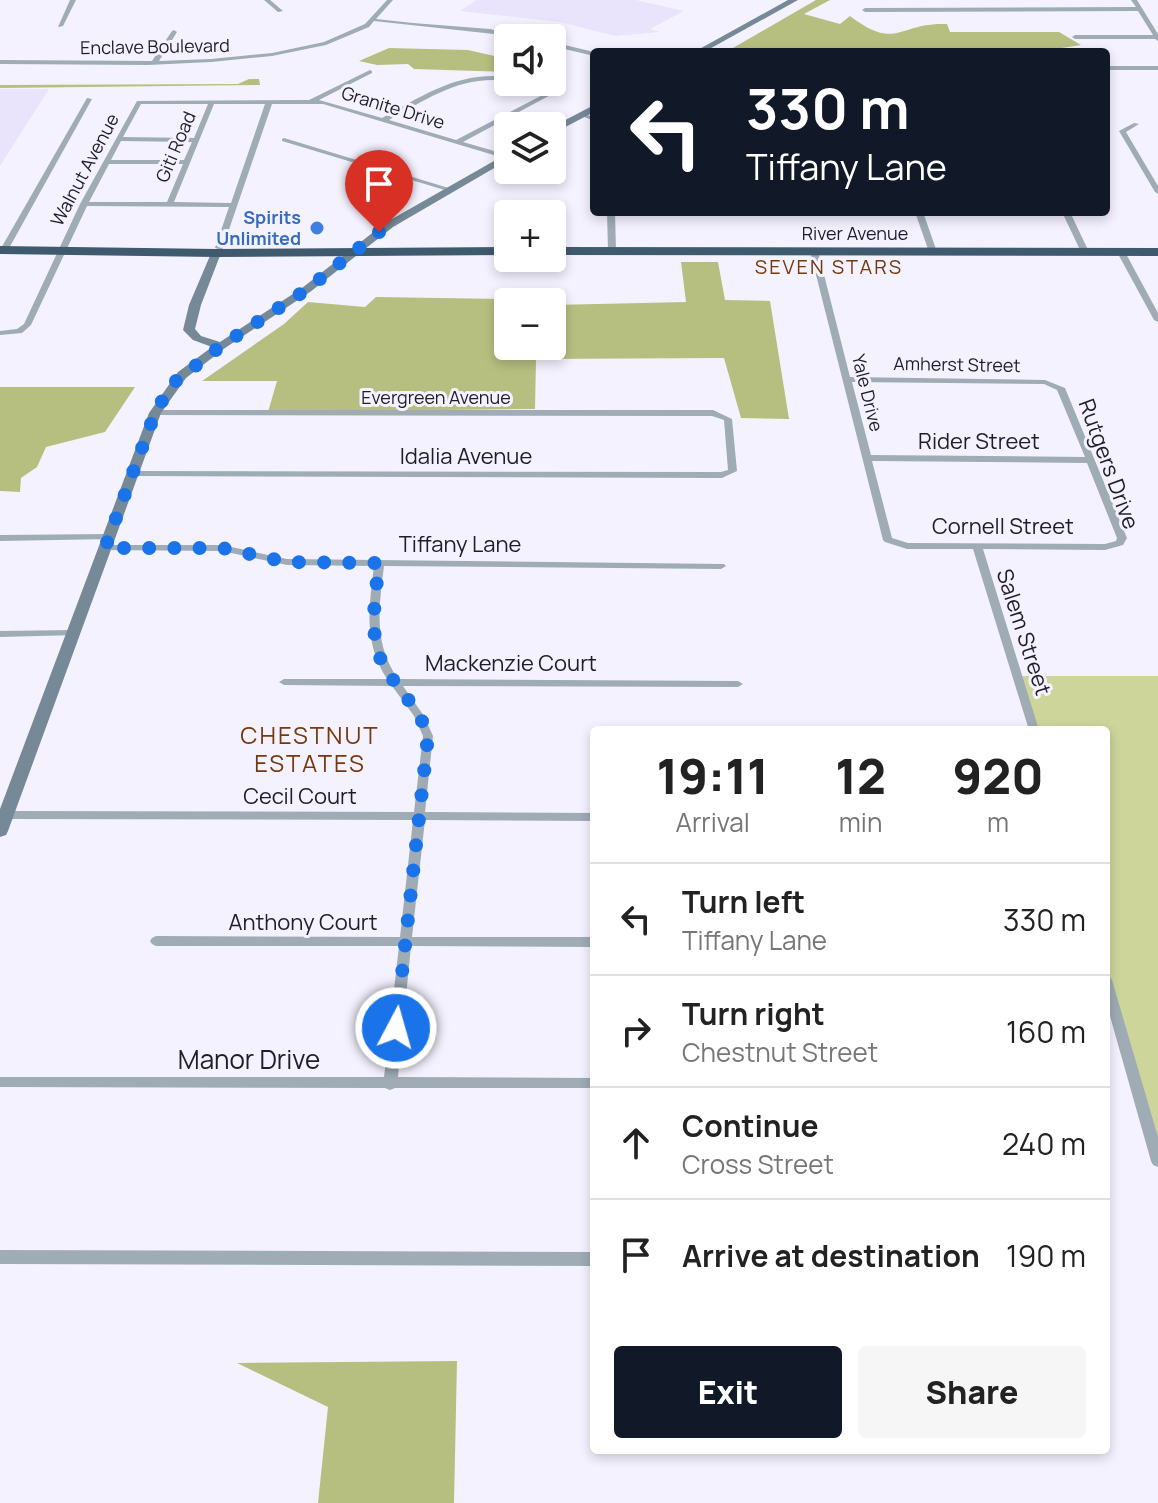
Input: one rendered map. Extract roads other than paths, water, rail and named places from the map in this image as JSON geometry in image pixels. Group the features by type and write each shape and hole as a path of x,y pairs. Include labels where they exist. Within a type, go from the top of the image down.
{"highway":[{"path":"2,250 494,251"},
{"name":"River Avenue","path":"566,251 1158,252"}],"street":[{"path":"60,26 73,0"},
{"path":"267,0 280,11"},
{"name":"Enclave Boulevard","path":"0,62 227,61 269,55 326,42 375,20 390,0"},
{"path":"705,48 794,0"},
{"path":"1134,0 1157,38"},
{"path":"865,10 1139,9"},
{"path":"375,20 423,28 494,31"},
{"path":"155,62 174,32"},
{"path":"1075,37 1157,38"},
{"path":"566,47 590,53"},
{"path":"1110,68 1158,68"},
{"path":"310,102 370,72"},
{"path":"383,120 465,79 494,76"},
{"path":"457,142 545,96"},
{"path":"2,250 89,99"},
{"name":"Walnut Avenue","path":"0,333 19,331 27,325 84,204 139,102 269,102"},
{"name":"Giti Road","path":"169,205 212,102"},
{"path":"221,346 197,338 189,330 195,305 218,251 269,102"},
{"name":"Granite Drive","path":"269,102 323,102 494,152"},
{"path":"566,123 590,110"},
{"path":"582,114 590,117"},
{"path":"1136,124 1122,131 1158,192"},
{"path":"119,139 196,140"},
{"path":"284,140 450,190"},
{"path":"107,162 187,162"},
{"path":"0,831 155,413 172,384 221,346 306,290 354,250 494,164"},
{"path":"84,204 233,205"},
{"path":"611,216 612,251"},
{"path":"920,216 933,252"},
{"path":"1068,216 1085,252"},
{"name":"Yale Drive","path":"814,251 891,542"},
{"path":"1121,252 1153,303 1158,320"},
{"name":"Amherst Street","path":"847,379 1045,382 1064,392"},
{"name":"Rutgers Drive","path":"1064,392 1122,538 1115,545"},
{"name":"Evergreen Avenue","path":"155,413 716,414"},
{"name":"Idalia Avenue","path":"133,474 722,475 733,471 732,433 728,419 716,414"},
{"name":"Rider Street","path":"867,458 1091,460"},
{"name":"Tiffany Lane","path":"0,538 222,548 287,562 721,566"},
{"name":"Cornell Street","path":"891,542 907,546 1115,545"},
{"name":"Salem Street","path":"977,546 1033,726"},
{"path":"379,563 376,635 382,662 423,718 428,736 390,1085"},
{"path":"0,634 73,633"},
{"name":"Mackenzie Court","path":"284,682 738,684"},
{"name":"Cecil Court","path":"6,815 590,817"},
{"name":"Anthony Court","path":"156,941 590,942"},
{"path":"1110,994 1158,1161"},
{"name":"Manor Drive","path":"0,1082 590,1083"},
{"path":"0,1257 590,1259"}],"place":[{"name":"Spirits Unlimited","path":"317,228"}],"district":[{"name":"SEVEN STARS","path":"829,267"},
{"name":"CHESTNUT ESTATES","path":"310,750"}]}
